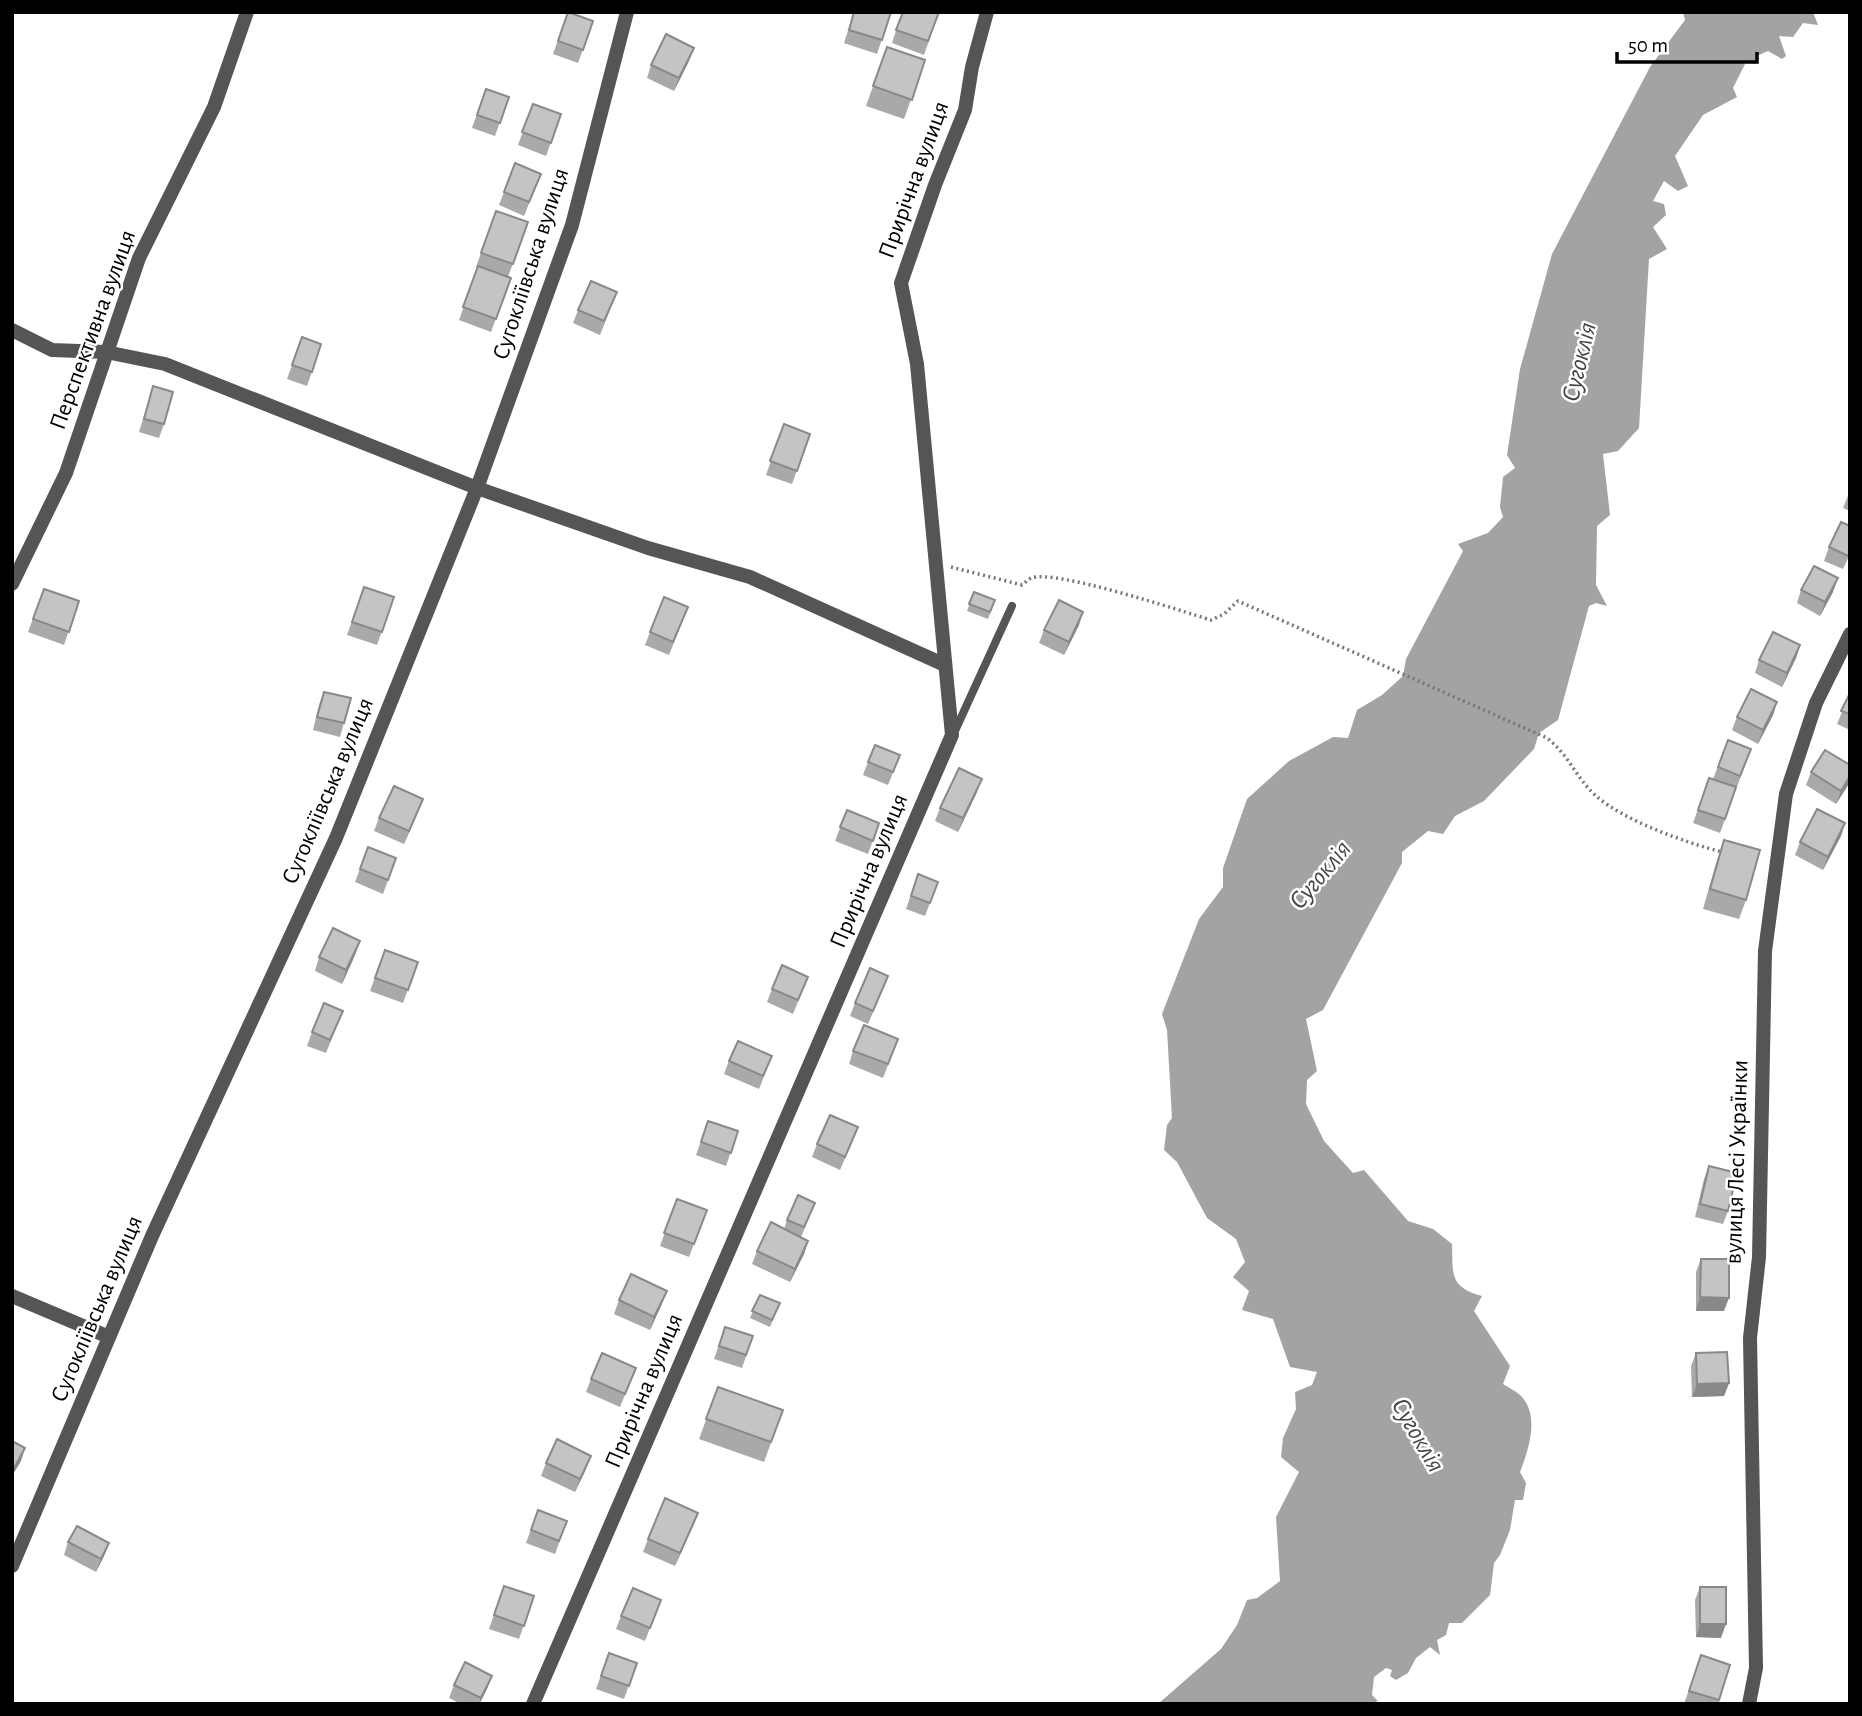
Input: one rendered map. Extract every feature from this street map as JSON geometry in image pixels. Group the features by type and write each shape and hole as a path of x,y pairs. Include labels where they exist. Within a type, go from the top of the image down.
{"street":[{"name":"Перспективна вулиця","path":"12,584 66,473 139,258 214,107 247,12"},
{"name":"Сугокліївська вулиця","path":"12,1566 152,1236 336,838 477,488 572,225 627,12"},
{"name":"Прирічна вулиця","path":"533,1704 952,735 917,364 901,283 935,184 965,110 972,67 987,12"},
{"path":"12,330 52,351 106,352 164,363 477,488 648,548 750,577 946,665"},
{"name":"вулиця Лесі Українки","path":"1749,1704 1756,1668 1750,1338 1759,1257 1765,951 1786,794 1815,703 1850,634"},
{"path":"12,1296 109,1337"}],"lane":[{"path":"952,735 1013,606"}],"path":[{"path":"935,563 1022,585 1031,578 1048,577 1123,593 1211,620 1224,614 1238,601 1547,738 1562,749 1575,772 1597,796 1642,824 1697,845 1732,854"}],"water":[{"name":"Сугоклія","path":"1683,12 1813,12 1818,25 1803,23 1793,37 1779,36 1786,56 1782,59 1768,51 1757,56 1755,64 1746,62 1733,88 1737,97 1703,115 1675,156 1688,186 1678,191 1664,181 1653,201 1664,204 1666,215 1653,227 1667,249 1649,259 1639,428 1618,451 1603,454 1610,515 1597,526 1596,585 1607,606 1596,603 1589,606 1558,720 1539,733 1534,749 1484,801 1455,816 1443,834 1428,831 1402,852 1402,863 1323,1010 1306,1019 1317,1071 1307,1080 1306,1104 1324,1141 1353,1173 1364,1170 1408,1221 1433,1229 1452,1244 1453,1271 1458,1284 1482,1296 1474,1311 1510,1366 1503,1384 1522,1397 1530,1414 1531,1434 1520,1472 1526,1483 1523,1500 1515,1500 1510,1530 1494,1563 1490,1595 1462,1623 1449,1623 1446,1635 1437,1640 1440,1655 1430,1647 1416,1658 1408,1673 1396,1680 1390,1676 1392,1670 1386,1668 1374,1677 1372,1695 1378,1701 1369,1704 1158,1704 1221,1649 1237,1625 1247,1600 1257,1598 1280,1581 1276,1517 1299,1472 1281,1457 1283,1438 1296,1409 1295,1392 1312,1385 1317,1372 1290,1367 1273,1319 1242,1310 1249,1291 1233,1277 1245,1262 1236,1239 1207,1218 1177,1162 1164,1150 1167,1125 1172,1118 1167,1030 1162,1014 1199,919 1223,887 1223,868 1247,799 1289,761 1333,737 1348,738 1357,710 1382,695 1403,676 1406,659 1463,551 1458,544 1488,533 1503,517 1500,507 1503,477 1515,468 1507,455 1520,369 1552,254 1650,67 1685,20"}],"building":[{"path":"568,12 593,21 583,50 558,41"},
{"path":"854,12 891,12 882,40 849,30"},
{"path":"903,12 939,12 928,41 896,30"},
{"path":"666,34 694,48 679,78 651,65"},
{"path":"887,47 925,60 912,100 873,86"},
{"path":"486,89 509,97 500,123 477,115"},
{"path":"533,104 561,114 551,143 522,132"},
{"path":"515,163 541,174 529,202 504,192"},
{"path":"496,211 528,222 513,264 481,253"},
{"path":"478,266 511,278 496,319 463,307"},
{"path":"591,281 617,292 604,321 578,310"},
{"path":"302,337 321,344 312,372 292,365"},
{"path":"153,386 173,392 164,424 144,419"},
{"path":"784,424 810,434 797,471 770,461"},
{"path":"1841,522 1850,526 1848,556 1829,547"},
{"path":"1814,566 1838,578 1825,602 1801,590"},
{"path":"364,587 394,597 382,632 352,622"},
{"path":"44,589 79,601 69,632 33,619"},
{"path":"974,592 995,600 990,612 969,604"},
{"path":"664,597 688,607 673,642 650,632"},
{"path":"1059,600 1083,612 1069,642 1044,630"},
{"path":"1773,632 1800,645 1787,673 1759,660"},
{"path":"1751,689 1777,702 1763,730 1737,717"},
{"path":"324,692 351,698 344,723 317,717"},
{"path":"1850,693 1850,714 1841,711"},
{"path":"1728,740 1751,749 1740,776 1718,767"},
{"path":"875,745 900,755 893,772 868,762"},
{"path":"1825,750 1850,765 1850,776 1841,791 1811,772"},
{"path":"959,768 982,779 963,818 940,808"},
{"path":"1709,778 1736,787 1725,819 1698,810"},
{"path":"394,786 423,799 409,831 379,818"},
{"path":"1817,809 1845,823 1828,857 1800,842"},
{"path":"847,810 879,823 873,841 840,827"},
{"path":"1724,840 1760,850 1746,900 1710,889"},
{"path":"368,847 396,858 388,880 360,869"},
{"path":"918,874 938,882 930,903 911,896"},
{"path":"333,928 360,941 346,970 319,957"},
{"path":"385,950 418,962 408,990 375,978"},
{"path":"782,965 808,977 798,1000 772,989"},
{"path":"870,968 888,976 873,1011 855,1003"},
{"path":"324,1003 343,1011 330,1040 312,1032"},
{"path":"864,1025 898,1039 888,1064 853,1051"},
{"path":"738,1041 772,1056 763,1076 729,1061"},
{"path":"830,1115 858,1127 845,1157 817,1144"},
{"path":"708,1121 738,1131 731,1153 701,1142"},
{"path":"1709,1166 1737,1173 1728,1211 1700,1204"},
{"path":"798,1195 815,1203 804,1227 787,1220"},
{"path":"677,1199 707,1210 694,1244 664,1233"},
{"path":"771,1222 808,1241 795,1269 757,1251"},
{"path":"1701,1259 1729,1259 1729,1298 1700,1297"},
{"path":"631,1274 667,1291 654,1317 619,1300"},
{"path":"760,1295 780,1303 772,1320 752,1311"},
{"path":"725,1327 753,1336 746,1355 719,1346"},
{"path":"1727,1352 1729,1383 1697,1384 1696,1353"},
{"path":"602,1353 636,1368 625,1394 591,1379"},
{"path":"718,1387 783,1410 771,1442 706,1419"},
{"path":"557,1439 591,1456 580,1479 546,1463"},
{"path":"12,1441 25,1448 12,1472"},
{"path":"665,1498 698,1513 680,1553 648,1539"},
{"path":"538,1510 567,1521 559,1541 531,1530"},
{"path":"77,1526 109,1543 101,1559 68,1542"},
{"path":"504,1586 534,1596 524,1626 494,1615"},
{"path":"1700,1587 1726,1587 1726,1624 1700,1624"},
{"path":"633,1588 661,1600 650,1628 621,1616"},
{"path":"609,1653 637,1663 629,1686 601,1676"},
{"path":"1701,1655 1730,1665 1719,1700 1689,1691"},
{"path":"465,1662 492,1676 481,1698 454,1685"}]}
